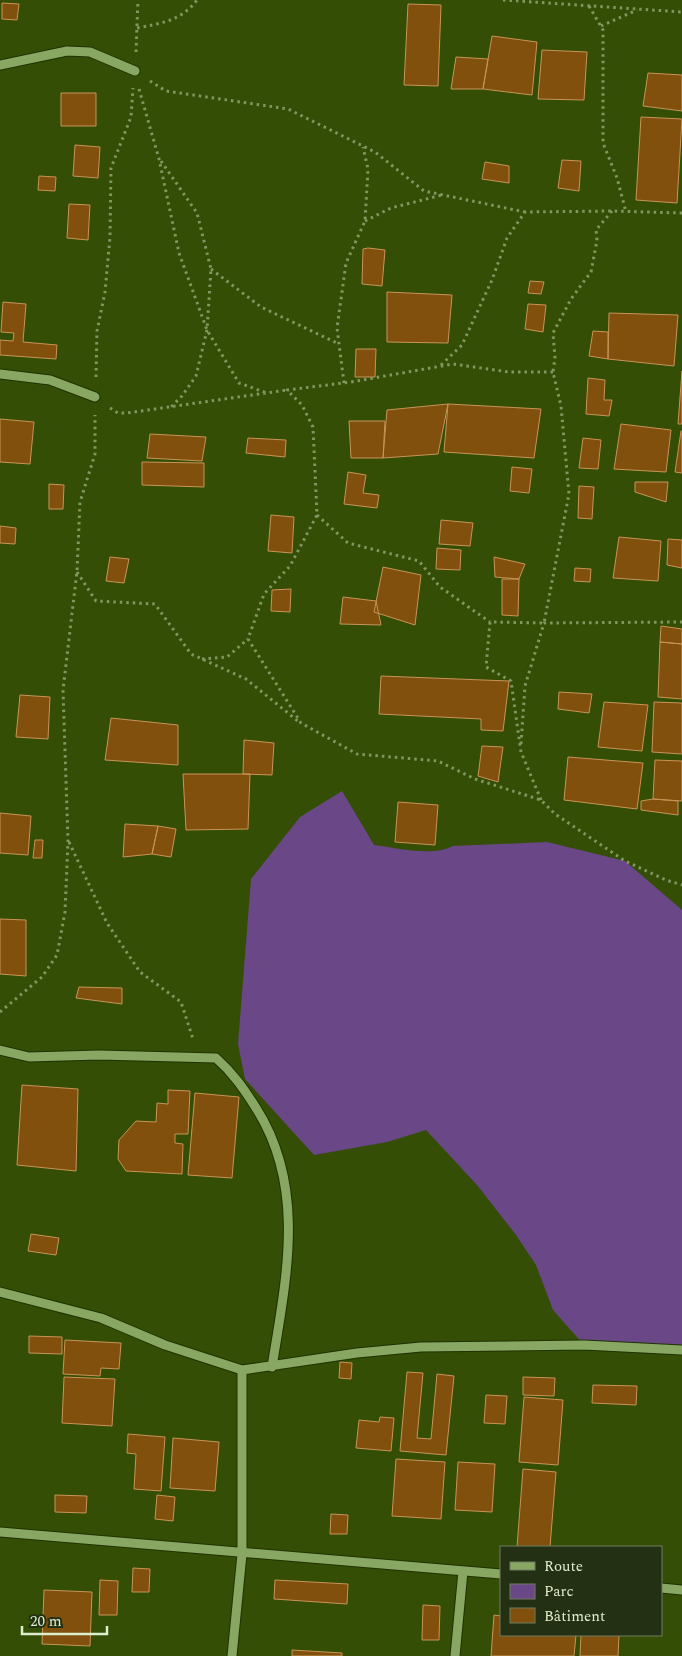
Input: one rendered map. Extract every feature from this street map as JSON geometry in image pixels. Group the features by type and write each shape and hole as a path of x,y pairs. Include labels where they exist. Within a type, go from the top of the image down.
{"street":[{"path":"0,65 67,51 90,52 134,72"},
{"path":"0,374 50,380 95,398"},
{"path":"0,1050 29,1057 99,1055 216,1058 234,1074 269,1128 284,1174 289,1207 290,1241 272,1367"},
{"path":"0,1292 11,1293 101,1318 165,1345 242,1370 357,1353 421,1347 584,1345 682,1350"},
{"path":"232,1656 242,1554 242,1370"},
{"path":"0,1532 242,1554 354,1560 500,1574"},
{"path":"455,1656 463,1571"},
{"path":"662,1588 682,1590"}],"path":[{"path":"0,1012 42,977 57,955 65,912 68,841 63,690 77,571 80,502 95,454 97,331 105,292 110,237 111,168 131,118 138,0"},
{"path":"137,28 165,23 188,12 197,0"},
{"path":"503,0 682,12"},
{"path":"589,6 603,30 603,143 617,178 626,212"},
{"path":"601,26 640,9"},
{"path":"134,72 166,92 288,109 376,152 424,191 525,212 612,211 682,213"},
{"path":"134,72 159,159 179,253 207,330 239,383 267,393"},
{"path":"344,383 337,328 346,263 365,221 368,169 363,146"},
{"path":"159,159 197,213 211,269 207,330 196,376 170,408"},
{"path":"365,221 391,208 443,195"},
{"path":"521,752 525,686 544,623 569,494 560,406 553,372 555,358 553,333 571,299 591,272 597,240 596,230 612,211"},
{"path":"440,366 462,346 492,280 507,238 525,212"},
{"path":"211,269 261,307 339,344"},
{"path":"95,398 118,413 170,408 224,398 344,383 453,364 509,372 553,372"},
{"path":"202,658 227,657 248,639 264,594 290,566 317,515 313,427 302,405 287,390"},
{"path":"317,515 348,543 419,561 440,587 490,622 682,622"},
{"path":"77,571 96,601 154,604 191,654 246,679 302,723 357,754 438,761 476,779 542,800"},
{"path":"490,622 486,667 511,681 521,752 542,800 555,814 625,860 666,880 682,885"},
{"path":"248,639 302,723"},
{"path":"68,841 107,923 140,972 181,1002 199,1057"}],"green space":[{"path":"342,791 374,845 404,850 435,851 453,846 547,842 625,861 682,910 682,1350 584,1345 553,1310 536,1265 516,1235 477,1185 426,1130 387,1142 314,1155 245,1079 238,1044 251,879 300,817"}],"building":[{"path":"2,3 19,4 17,20 2,19"},
{"path":"408,4 441,5 438,86 404,85"},
{"path":"492,36 537,42 532,95 483,89"},
{"path":"542,50 587,52 584,100 538,99"},
{"path":"456,57 488,59 483,89 451,89"},
{"path":"648,73 682,75 682,111 643,106"},
{"path":"61,93 96,93 96,126 61,126"},
{"path":"641,117 682,119 677,203 636,200"},
{"path":"75,145 100,147 98,178 73,176"},
{"path":"562,160 581,161 579,191 558,188"},
{"path":"485,162 509,166 509,183 482,179"},
{"path":"39,176 56,177 55,191 38,190"},
{"path":"69,204 90,205 88,240 67,238"},
{"path":"363,249 385,250 382,286 362,284"},
{"path":"530,281 544,282 541,294 528,293"},
{"path":"387,292 452,295 448,343 387,342"},
{"path":"3,302 26,304 23,342 57,345 56,359 0,355 0,340 13,341 14,333 1,332"},
{"path":"528,304 546,305 543,332 525,329"},
{"path":"609,313 678,315 674,366 608,359"},
{"path":"593,331 608,332 608,359 589,356"},
{"path":"356,349 376,349 375,377 355,377"},
{"path":"682,371 682,424 678,424"},
{"path":"588,378 605,380 604,400 612,400 609,416 586,414"},
{"path":"448,404 541,409 534,458 444,452"},
{"path":"448,404 438,454 383,458 387,410"},
{"path":"0,419 34,422 30,464 0,462"},
{"path":"349,421 385,421 383,458 351,458"},
{"path":"621,424 671,430 666,472 614,469"},
{"path":"682,431 682,473 675,472"},
{"path":"150,434 206,437 202,461 147,458"},
{"path":"248,438 286,440 285,457 246,453"},
{"path":"583,438 601,440 598,469 579,468"},
{"path":"142,462 204,463 204,487 142,485"},
{"path":"512,467 532,469 529,493 510,491"},
{"path":"348,472 366,475 363,493 379,495 377,508 344,504"},
{"path":"635,482 668,482 666,502 635,492"},
{"path":"49,484 64,485 63,509 49,509"},
{"path":"579,486 594,487 592,519 578,518"},
{"path":"271,515 294,517 292,553 268,551"},
{"path":"441,520 473,523 470,546 439,544"},
{"path":"0,526 16,528 15,544 0,543"},
{"path":"619,537 661,541 658,581 613,578"},
{"path":"668,539 682,540 682,568 667,565"},
{"path":"437,548 461,550 460,570 436,569"},
{"path":"110,557 129,559 124,583 106,581"},
{"path":"494,557 525,564 519,579 495,577"},
{"path":"383,567 421,575 415,625 374,612"},
{"path":"575,568 591,569 590,582 574,581"},
{"path":"502,579 519,579 518,616 502,615"},
{"path":"291,589 290,612 271,611 272,590"},
{"path":"343,597 376,601 381,625 340,624"},
{"path":"661,626 682,629 682,644 660,642"},
{"path":"660,642 682,644 682,699 658,697"},
{"path":"381,676 509,681 503,731 481,730 481,719 379,714"},
{"path":"559,692 592,694 589,713 558,709"},
{"path":"20,695 50,697 48,739 16,737"},
{"path":"604,702 648,705 642,751 598,747"},
{"path":"654,702 682,703 682,754 652,752"},
{"path":"111,718 178,725 178,765 105,760"},
{"path":"244,740 274,743 272,775 243,774"},
{"path":"482,746 503,747 498,782 478,776"},
{"path":"568,757 643,763 637,809 564,800"},
{"path":"655,760 682,761 682,801 653,799"},
{"path":"183,774 250,774 248,829 186,830"},
{"path":"653,799 678,801 678,815 641,810 641,801"},
{"path":"398,802 438,805 435,845 395,842"},
{"path":"0,813 31,816 28,855 0,853"},
{"path":"125,824 158,826 152,854 123,857"},
{"path":"158,826 176,829 171,857 152,854"},
{"path":"35,840 43,840 42,858 33,858"},
{"path":"0,919 26,920 26,976 0,974"},
{"path":"79,987 122,988 122,1004 76,998"},
{"path":"22,1085 78,1089 76,1171 17,1165"},
{"path":"168,1090 190,1091 188,1134 175,1134 175,1143 183,1144 182,1174 126,1171 118,1159 119,1140 136,1121 156,1122 157,1103 168,1104"},
{"path":"195,1093 239,1097 232,1178 188,1175"},
{"path":"31,1234 59,1238 56,1255 28,1251"},
{"path":"29,1336 62,1337 62,1354 29,1353"},
{"path":"65,1340 121,1343 119,1369 101,1368 100,1376 63,1374"},
{"path":"340,1362 352,1363 351,1379 339,1378"},
{"path":"407,1372 423,1373 417,1438 431,1439 437,1374 454,1376 446,1455 400,1451"},
{"path":"64,1377 115,1379 112,1426 62,1423"},
{"path":"523,1377 555,1378 554,1396 523,1395"},
{"path":"593,1385 637,1386 636,1405 592,1403"},
{"path":"486,1395 507,1396 505,1424 484,1423"},
{"path":"524,1397 563,1400 558,1465 519,1462"},
{"path":"380,1417 394,1418 391,1451 356,1448 359,1420 379,1422"},
{"path":"128,1434 165,1437 161,1491 134,1489 136,1454 127,1453"},
{"path":"173,1438 219,1442 215,1491 170,1488"},
{"path":"396,1459 445,1462 441,1519 392,1516"},
{"path":"458,1462 495,1464 492,1512 455,1510"},
{"path":"523,1469 556,1472 550,1546 517,1546"},
{"path":"55,1495 87,1496 86,1513 55,1512"},
{"path":"157,1495 175,1497 173,1521 155,1519"},
{"path":"331,1514 348,1515 347,1534 330,1534"},
{"path":"133,1568 150,1569 149,1592 132,1592"},
{"path":"100,1580 118,1581 117,1615 99,1615"},
{"path":"275,1580 348,1584 347,1604 274,1599"},
{"path":"44,1590 92,1592 90,1646 42,1644"},
{"path":"423,1605 440,1606 439,1640 422,1640"},
{"path":"494,1615 500,1616 500,1636 576,1636 574,1656 491,1656"},
{"path":"581,1636 619,1636 618,1656 580,1656"},
{"path":"292,1650 342,1653 342,1656 292,1656"}]}
